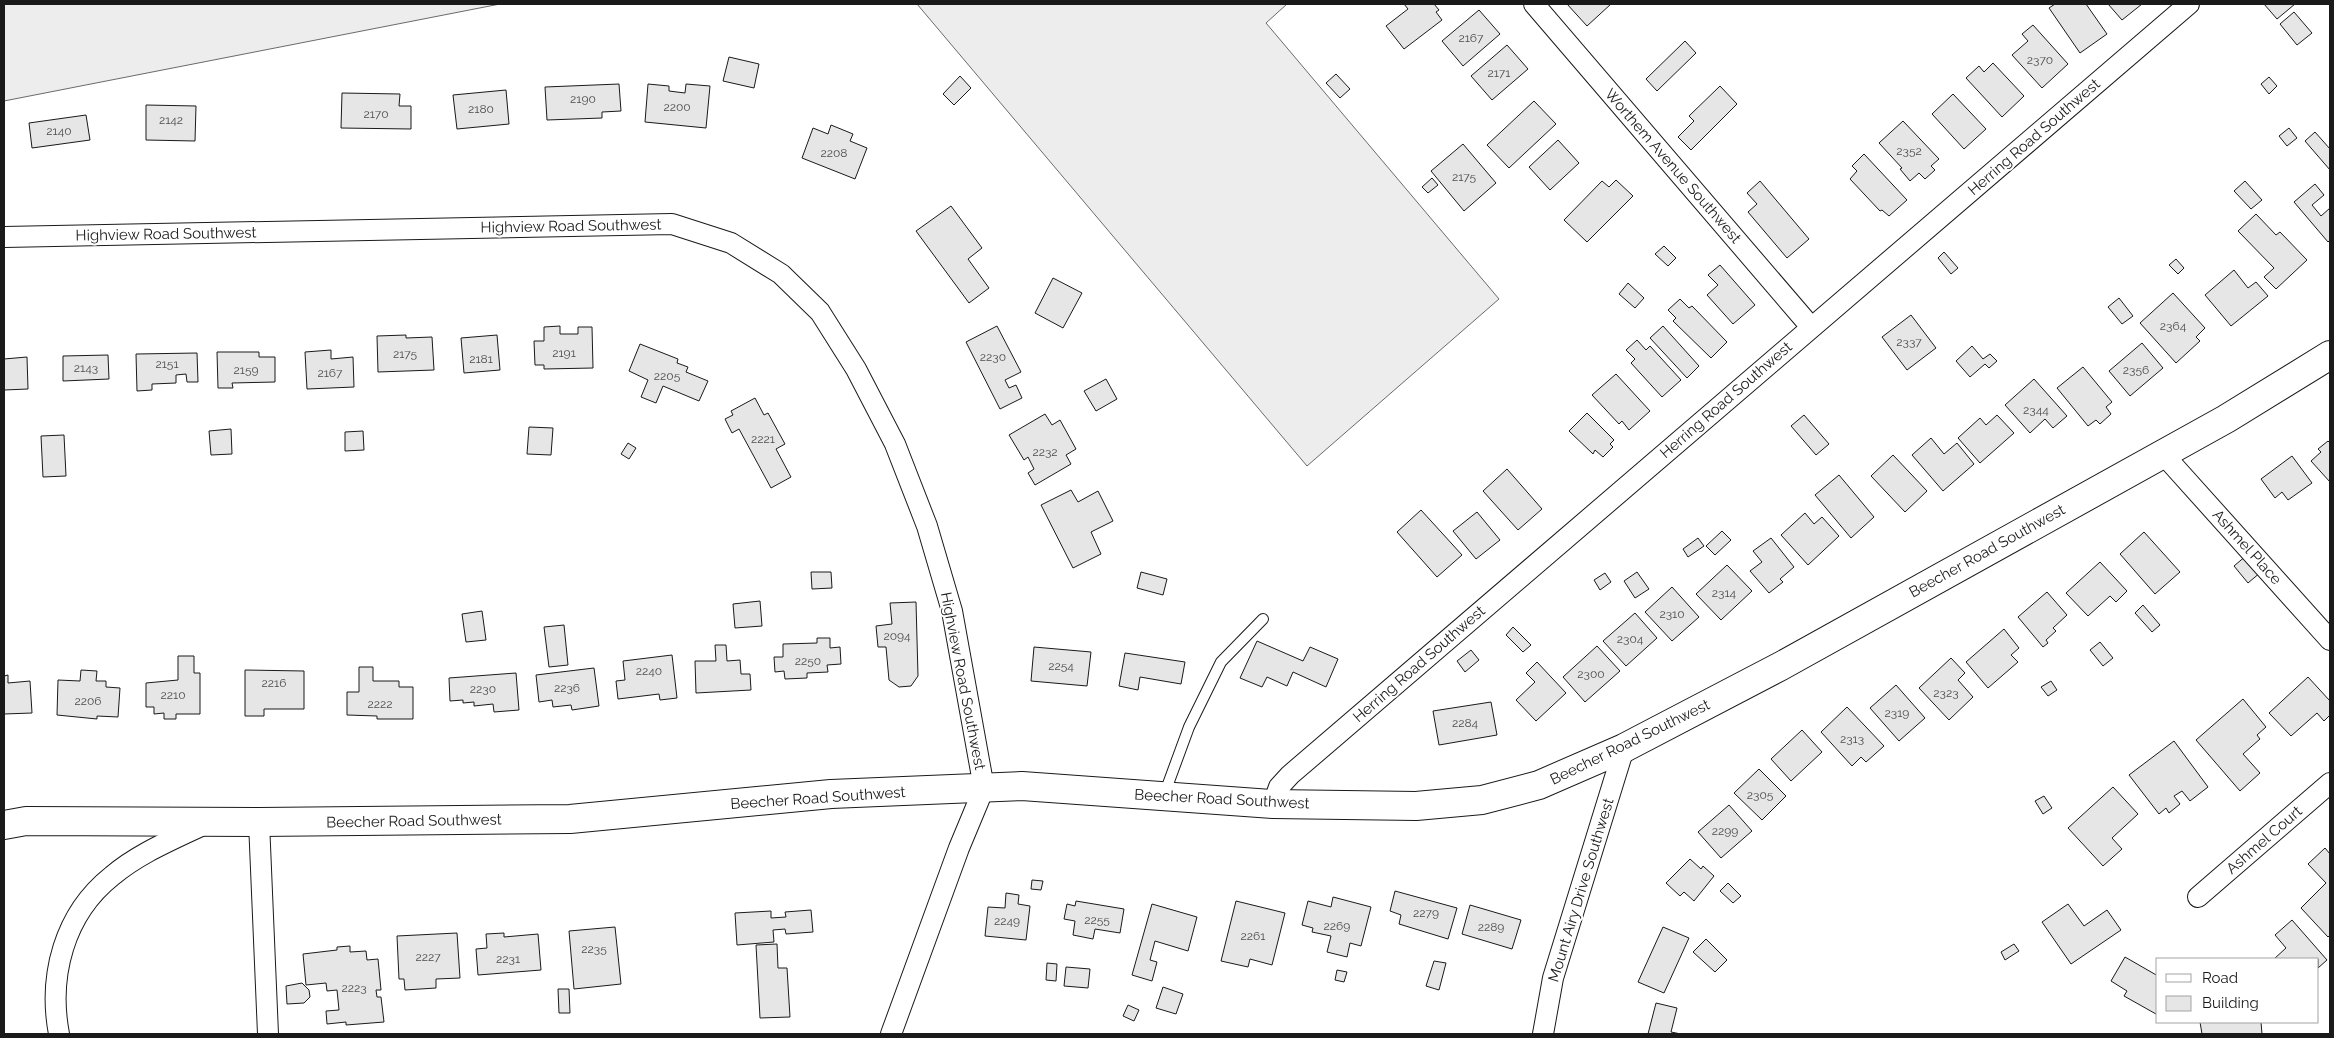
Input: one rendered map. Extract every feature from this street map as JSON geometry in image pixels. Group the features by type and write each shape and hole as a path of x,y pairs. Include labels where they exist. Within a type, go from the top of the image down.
{"street":[{"name":"Worthem Avenue Southwest","path":"1534,4 1811,327"},
{"name":"Herring Road Southwest","path":"1273,804 1279,788 1290,775 2189,4"},
{"name":"Highview Road Southwest","path":"4,237 672,224 732,243 781,274 820,312 856,369 895,444 927,526 952,611 984,788 959,848 891,1034"},
{"name":"Beecher Road Southwest","path":"4,825 26,821 259,822 570,819 831,794 1022,786 1273,804 1416,806 1482,800 1539,785 1624,748 1780,666 2226,419 2330,355"},
{"name":"Ashmel Place","path":"2163,454 2330,640"},
{"name":"Mount Airy Drive Southwest","path":"1544,1034 1553,978 1624,748"},
{"name":"Ashmel Court","path":"2198,897 2330,783"},
{"path":"59,1034 55,1012 55,979 65,941 84,904 111,876 138,857 207,822"},
{"path":"259,822 268,1034"}],"lane":[{"path":"1163,796 1189,727 1221,662 1262,619"}],"shaded area":[{"path":"4,4 500,4 4,101"},
{"path":"917,4 1287,4 1266,23 1499,299 1307,466"}],"building":[{"path":"1404,4 1434,4 1439,10 1436,12 1442,20 1404,49 1386,26 1408,9"},
{"path":"1567,4 1611,4 1587,26"},
{"path":"2055,4 2086,4 2107,34 2080,53 2049,8"},
{"path":"2108,4 2142,4 2122,20"},
{"path":"2264,4 2295,4 2277,19"},
{"path":"1479,10 1500,34 1463,66 1442,41"},
{"path":"2294,12 2312,33 2297,45 2280,24"},
{"path":"2033,25 2068,64 2042,88 2012,55 2028,41 2022,34"},
{"path":"1685,41 1696,53 1657,91 1646,79"},
{"path":"1507,45 1528,69 1492,100 1471,76"},
{"path":"729,57 759,64 754,88 723,81"},
{"path":"1993,63 2024,96 2002,117 1966,78 1979,66 1984,72"},
{"path":"1336,74 1350,89 1340,98 1326,83"},
{"path":"960,76 971,88 954,105 943,94"},
{"path":"2269,77 2277,86 2269,94 2261,84"},
{"path":"619,84 621,111 602,112 602,118 547,120 545,87"},
{"path":"648,84 669,86 669,91 685,93 686,84 710,86 706,128 645,122"},
{"path":"1720,86 1737,104 1691,150 1678,137 1694,121 1689,116"},
{"path":"506,90 509,124 457,129 453,95"},
{"path":"342,93 400,94 399,106 411,106 411,129 341,128"},
{"path":"1953,94 1986,129 1964,149 1932,114"},
{"path":"1534,101 1556,124 1509,168 1487,145"},
{"path":"146,105 196,106 195,141 146,140"},
{"path":"86,115 90,140 32,148 29,123"},
{"path":"1903,121 1939,159 1931,166 1935,170 1925,179 1919,173 1910,181 1900,169 1902,168 1879,143"},
{"path":"831,125 853,134 850,141 867,148 855,179 802,158 813,128 828,134"},
{"path":"2289,128 2297,138 2287,146 2279,136"},
{"path":"2315,132 2330,149 2330,170 2305,141"},
{"path":"1558,140 1579,163 1550,190 1529,167"},
{"path":"1463,144 1496,183 1464,211 1431,171"},
{"path":"1864,154 1907,200 1889,216 1882,210 1880,211 1850,179 1857,171 1852,166"},
{"path":"1432,178 1438,185 1428,193 1422,187"},
{"path":"1616,180 1633,196 1587,242 1564,220 1602,181 1609,187"},
{"path":"1760,181 1809,239 1787,258 1748,212 1757,204 1747,193"},
{"path":"2245,181 2262,200 2251,209 2234,191"},
{"path":"2315,184 2324,195 2312,205 2321,216 2330,208 2330,240 2328,242 2294,202"},
{"path":"951,206 982,248 968,259 989,288 969,303 916,231"},
{"path":"2256,214 2276,235 2280,232 2307,260 2276,289 2264,277 2274,268 2238,231"},
{"path":"1664,246 1676,258 1668,266 1655,254"},
{"path":"1944,252 1958,268 1951,274 1938,258"},
{"path":"2176,259 2184,268 2178,274 2169,265"},
{"path":"1720,265 1755,305 1733,324 1707,295 1718,285 1708,275"},
{"path":"2234,270 2248,288 2256,282 2268,296 2231,326 2205,295"},
{"path":"1053,278 1082,293 1063,328 1035,313"},
{"path":"1628,283 1644,298 1635,308 1619,294"},
{"path":"2173,293 2205,328 2196,337 2200,341 2176,363 2140,323"},
{"path":"2119,298 2133,316 2122,324 2108,307"},
{"path":"1680,299 1689,308 1692,306 1727,342 1711,358 1673,321 1676,318 1668,310"},
{"path":"1911,315 1936,348 1907,370 1882,337"},
{"path":"560,326 560,334 578,334 578,327 592,327 593,368 544,369 544,365 535,365 534,341 544,341 544,327"},
{"path":"997,326 1021,372 1005,380 1009,388 1016,385 1022,398 1000,409 966,342"},
{"path":"1663,326 1699,366 1687,378 1650,338"},
{"path":"406,335 406,338 432,337 434,370 378,372 377,336"},
{"path":"497,335 500,370 464,373 461,338"},
{"path":"1637,340 1646,350 1650,346 1681,380 1662,397 1631,363 1635,359 1626,350"},
{"path":"2142,343 2163,368 2130,396 2109,371"},
{"path":"640,344 678,359 677,363 688,367 686,372 708,381 699,401 663,386 656,403 641,397 648,380 629,371"},
{"path":"1972,346 1983,359 1990,354 1997,361 1989,368 1985,364 1970,377 1956,361"},
{"path":"331,350 331,359 353,357 354,387 307,389 305,352"},
{"path":"217,352 259,352 259,357 275,357 275,382 232,383 233,388 218,388"},
{"path":"197,353 198,382 187,382 186,374 176,375 176,383 152,384 152,390 137,391 136,354"},
{"path":"108,355 109,379 63,381 63,356"},
{"path":"27,357 28,389 4,390 4,359"},
{"path":"2083,367 2112,402 2106,407 2111,414 2100,424 2096,420 2088,426 2057,388"},
{"path":"1616,374 1650,411 1629,430 1622,421 1619,424 1592,395"},
{"path":"1106,379 1117,399 1096,411 1084,391"},
{"path":"2034,379 2067,416 2053,428 2045,419 2030,433 2005,405"},
{"path":"755,398 764,415 768,413 785,444 776,449 791,477 771,488 739,429 732,433 725,419 733,415 731,411"},
{"path":"1587,413 1614,440 1610,444 1613,447 1603,457 1595,450 1593,454 1569,431"},
{"path":"1045,414 1052,425 1060,420 1076,449 1066,455 1071,464 1035,485 1028,473 1034,469 1028,457 1024,460 1009,435"},
{"path":"1804,415 1829,444 1816,455 1791,426"},
{"path":"1997,415 2014,433 1980,463 1958,438 1980,418 1986,425"},
{"path":"529,427 553,428 551,455 527,454"},
{"path":"231,429 232,454 211,455 209,431"},
{"path":"363,431 364,450 345,451 345,432"},
{"path":"64,435 66,476 43,477 41,436"},
{"path":"1931,438 1944,454 1957,443 1974,464 1943,491 1912,455"},
{"path":"2328,441 2330,443 2330,482 2311,461 2321,452 2318,449"},
{"path":"628,443 636,448 629,459 621,454"},
{"path":"1893,455 1927,491 1905,512 1871,476"},
{"path":"2292,456 2312,483 2288,500 2282,492 2275,498 2261,479"},
{"path":"1507,469 1542,509 1518,530 1483,491"},
{"path":"1839,475 1874,517 1851,538 1815,495"},
{"path":"1071,490 1078,502 1098,491 1113,521 1091,532 1101,554 1073,568 1041,505"},
{"path":"1421,510 1462,555 1437,577 1397,532"},
{"path":"1477,512 1500,540 1476,559 1453,531"},
{"path":"1805,513 1814,524 1822,517 1839,536 1808,565 1781,535"},
{"path":"1722,531 1731,540 1715,555 1706,546"},
{"path":"2144,532 2180,572 2155,594 2120,554"},
{"path":"1698,538 1704,546 1688,557 1683,549"},
{"path":"1771,538 1794,567 1780,579 1783,582 1769,593 1750,571 1762,562 1753,551"},
{"path":"2247,555 2261,572 2248,583 2234,566"},
{"path":"2100,562 2127,591 2116,602 2110,596 2088,616 2066,593"},
{"path":"1727,565 1752,591 1721,620 1696,594"},
{"path":"811,572 831,572 832,588 812,589"},
{"path":"1141,572 1167,579 1163,595 1137,588"},
{"path":"1637,572 1649,589 1635,598 1624,581"},
{"path":"1605,573 1611,582 1600,590 1594,580"},
{"path":"1672,587 1699,617 1672,641 1645,612"},
{"path":"2047,592 2067,615 2053,628 2056,631 2046,640 2048,643 2043,647 2018,617"},
{"path":"760,601 762,626 735,628 733,604"},
{"path":"916,602 918,676 911,686 899,687 889,680 886,647 878,647 876,626 892,624 890,603"},
{"path":"2143,605 2160,625 2152,632 2135,613"},
{"path":"482,611 486,640 466,642 462,614"},
{"path":"1635,613 1657,638 1626,666 1603,641"},
{"path":"564,625 568,665 549,667 544,627"},
{"path":"1513,627 1531,645 1523,652 1506,635"},
{"path":"2004,629 2019,648 2011,655 2018,662 1988,688 1966,662"},
{"path":"817,638 830,638 830,648 840,647 841,664 827,665 828,672 807,673 807,678 785,679 784,671 775,672 774,657 783,657 783,644 817,643"},
{"path":"1257,641 1303,661 1310,647 1338,659 1326,687 1293,672 1287,686 1267,677 1262,687 1240,678"},
{"path":"2100,642 2113,658 2103,666 2090,650"},
{"path":"715,645 726,645 727,661 740,660 741,674 750,674 751,690 696,693 695,661 716,661"},
{"path":"1597,646 1620,671 1585,702 1563,677"},
{"path":"1034,647 1091,652 1087,686 1031,681"},
{"path":"1471,650 1479,660 1465,672 1457,661"},
{"path":"1125,653 1185,662 1181,684 1140,677 1138,690 1119,686"},
{"path":"672,655 677,698 660,700 659,694 618,699 616,681 625,680 623,661"},
{"path":"178,656 194,656 194,673 200,673 200,714 176,714 176,719 164,719 164,713 154,714 154,707 146,707 146,683 178,680"},
{"path":"1951,658 1965,673 1958,680 1973,697 1949,720 1919,688"},
{"path":"1537,662 1566,693 1536,721 1516,700 1535,682 1526,673"},
{"path":"359,667 373,667 373,681 399,681 399,687 413,687 413,719 377,719 377,716 347,715 347,692 359,692"},
{"path":"594,668 599,706 572,710 571,705 553,707 552,700 539,702 536,675"},
{"path":"81,670 97,671 96,681 106,681 106,687 120,688 118,717 97,716 97,719 57,715 58,680 80,681"},
{"path":"245,670 304,671 304,709 264,709 264,716 245,716"},
{"path":"516,673 519,710 494,712 493,704 474,706 474,702 463,703 463,700 450,701 449,678"},
{"path":"8,675 8,683 30,681 32,713 4,714 4,676"},
{"path":"2308,677 2330,701 2330,715 2324,721 2317,713 2291,736 2269,713"},
{"path":"2051,681 2057,690 2048,696 2041,687"},
{"path":"1896,685 1925,718 1899,741 1870,708"},
{"path":"2243,699 2266,727 2257,735 2260,739 2243,754 2260,773 2240,791 2196,740"},
{"path":"1491,702 1497,735 1439,745 1433,711"},
{"path":"1847,707 1884,746 1866,762 1861,757 1852,766 1821,732"},
{"path":"1802,730 1822,752 1791,781 1771,759"},
{"path":"2174,741 2208,787 2190,801 2182,791 2174,796 2180,804 2169,813 2166,808 2159,814 2129,775"},
{"path":"1759,769 1786,796 1762,820 1734,793"},
{"path":"2113,787 2138,814 2112,838 2122,849 2103,866 2068,828"},
{"path":"2044,796 2052,808 2043,814 2035,801"},
{"path":"1729,805 1752,831 1721,858 1698,832"},
{"path":"2325,848 2330,854 2330,935 2328,937 2301,908 2326,883 2308,864"},
{"path":"1690,859 1701,869 1703,866 1714,876 1694,901 1684,892 1680,896 1666,883"},
{"path":"1032,880 1043,881 1041,890 1031,889"},
{"path":"1728,883 1741,896 1733,903 1720,891"},
{"path":"1395,891 1457,908 1448,939 1399,924 1401,915 1390,911"},
{"path":"1006,893 1019,895 1018,904 1030,906 1026,940 985,936 988,907 1005,908"},
{"path":"1333,897 1371,907 1361,946 1350,943 1347,957 1327,952 1331,936 1312,932 1313,928 1302,925 1308,901 1331,907"},
{"path":"1076,901 1124,909 1120,933 1095,929 1093,939 1073,935 1075,921 1064,919 1067,904 1075,906"},
{"path":"1236,901 1285,913 1272,965 1250,959 1248,967 1221,961"},
{"path":"1152,904 1197,917 1188,951 1155,941 1150,960 1157,962 1152,981 1132,975"},
{"path":"2068,904 2084,926 2107,910 2121,930 2071,964 2042,922"},
{"path":"1470,905 1521,920 1512,949 1462,934"},
{"path":"811,910 813,932 786,934 785,929 773,930 774,942 737,945 735,913 771,911 771,918 786,917 785,912"},
{"path":"2292,920 2327,960 2319,967 2319,958 2275,958 2286,948 2275,935"},
{"path":"615,927 621,984 574,989 569,931"},
{"path":"1663,927 1689,938 1664,993 1638,982"},
{"path":"457,933 460,978 436,979 436,988 405,990 404,979 399,979 397,936"},
{"path":"504,933 504,937 538,934 541,970 478,975 476,949 487,948 486,934"},
{"path":"1706,939 1727,960 1715,972 1693,952"},
{"path":"777,944 778,968 787,968 790,1017 760,1018 756,945"},
{"path":"2014,944 2019,951 2005,960 2001,952"},
{"path":"350,946 350,952 366,951 367,960 378,959 381,990 376,990 377,997 381,997 384,1022 346,1025 346,1022 327,1024 326,1011 339,1010 337,990 327,991 326,983 306,985 303,954 337,950 337,947"},
{"path":"2125,957 2156,975 2156,1014 2124,996 2127,991 2111,981"},
{"path":"1434,961 1446,963 1439,990 1426,986"},
{"path":"1047,963 1057,964 1056,981 1046,980"},
{"path":"1066,967 1090,969 1088,988 1064,986"},
{"path":"1337,970 1347,972 1344,982 1335,980"},
{"path":"302,983 309,990 310,997 304,1003 287,1004 286,986"},
{"path":"1163,987 1183,994 1176,1014 1156,1008"},
{"path":"558,989 569,989 570,1013 559,1013"},
{"path":"1656,1003 1677,1008 1671,1032 1681,1034 1648,1034"},
{"path":"1128,1005 1139,1010 1134,1021 1123,1016"},
{"path":"2200,1023 2261,1023 2262,1034 2202,1034"}]}
